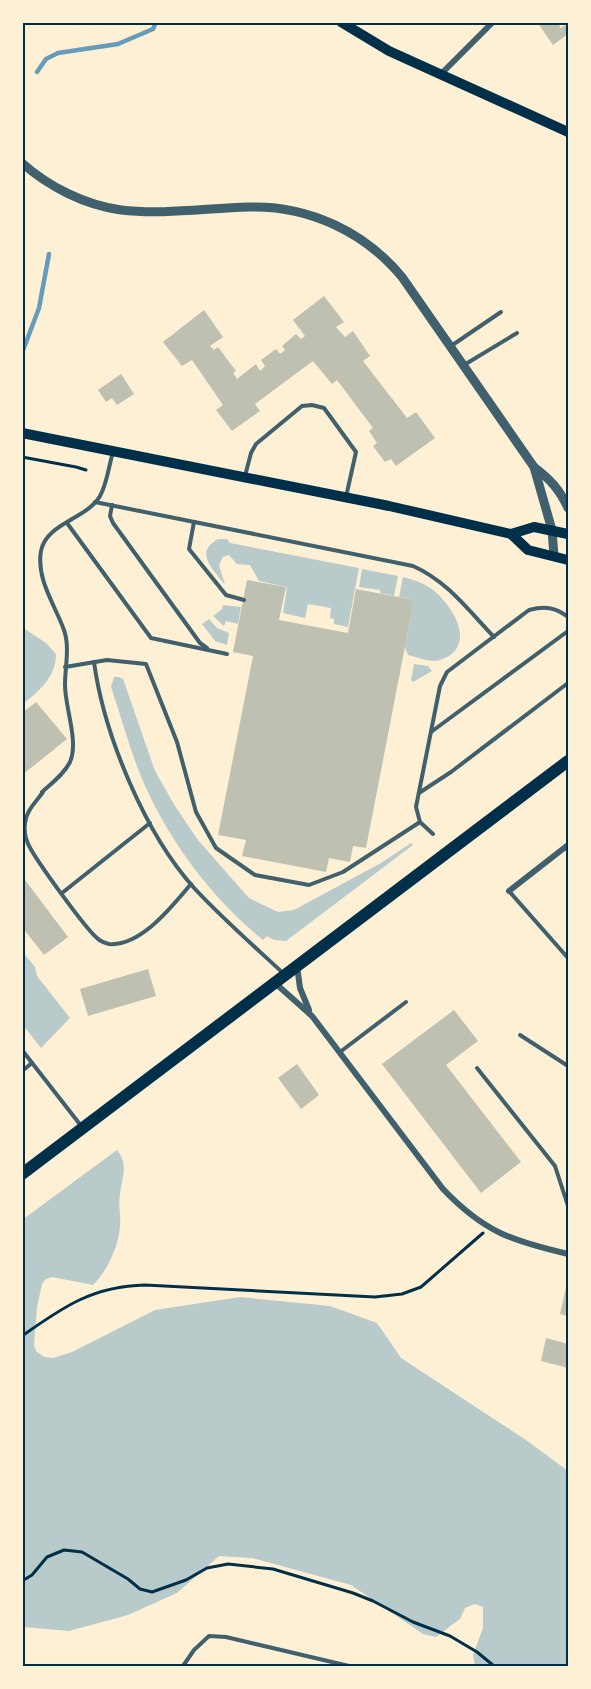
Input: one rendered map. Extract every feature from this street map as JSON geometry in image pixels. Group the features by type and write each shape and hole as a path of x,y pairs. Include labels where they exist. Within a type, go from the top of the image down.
{"highway":[{"path":"22,1174 568,761"}],"main road":[{"path":"341,22 381,46 440,75 568,132"},
{"path":"22,433 245,477 511,534 534,527 568,534"},
{"path":"511,534 528,550 568,560"}],"street":[{"path":"440,75 493,22"},
{"path":"22,163 39,177 70,194 119,210 271,208 308,214 354,235 388,260 402,277 534,467 550,479 563,495 568,508"},
{"path":"534,467 552,530 554,556"},
{"path":"509,891 568,845"},
{"path":"297,966 303,996 312,1016"},
{"path":"274,983 312,1016 443,1189 467,1212 516,1241 568,1254"}],"lane":[{"path":"450,346 501,312"},
{"path":"463,366 517,333"},
{"path":"245,477 251,453 256,444 302,406 318,406 324,408 332,416 356,452 346,498"},
{"path":"113,451 100,496 96,502 48,537 42,547 40,560 44,580 64,630 67,645 65,686 67,713 73,735 72,752 63,773 28,811 24,824 27,843 97,938 108,944 121,943 133,938 163,917 191,884"},
{"path":"96,502 413,566 428,573 452,590 494,636"},
{"path":"112,505 110,516 113,523 200,643 210,650"},
{"path":"194,522 189,549 226,595 243,600"},
{"path":"67,523 151,638 227,654"},
{"path":"433,834 420,822 416,807 440,686 447,672 529,610 540,607 553,608 568,617"},
{"path":"430,733 568,631"},
{"path":"65,667 107,660 146,664 177,742 196,812 216,848 255,875 309,885 343,872 420,822"},
{"path":"94,662 97,685 111,730 129,780 150,823 191,884 285,975"},
{"path":"419,793 451,772 568,683"},
{"path":"62,893 150,823"},
{"path":"509,891 568,958"},
{"path":"339,1052 406,1002"},
{"path":"520,1035 568,1066"},
{"path":"22,1050 83,1128"},
{"path":"22,1071 32,1063"},
{"path":"477,1068 555,1166 568,1206"},
{"path":"183,1666 194,1650 209,1636 226,1637 349,1666"}],"path":[{"path":"22,457 86,470"},
{"path":"22,1336 92,1293 117,1286 164,1286 375,1297 402,1294 421,1287 489,1227"},
{"path":"22,1581 32,1575 47,1557 64,1550 82,1552 128,1579 140,1589 152,1592 176,1584 207,1568 228,1564 273,1569 373,1601 413,1622 450,1636 477,1652 494,1666"}],"shaded area":[{"path":"218,539 227,539 230,543 359,568 348,627 334,624 334,619 330,618 331,608 308,604 305,618 283,613 287,587 259,581 250,565 237,564 229,555 223,557 219,565 225,585 211,568 206,556 211,544"},
{"path":"362,569 398,576 394,596 380,593 380,590 359,587"},
{"path":"403,577 433,590 448,606 459,626 460,636 458,646 452,654 436,661 408,655 405,647 414,600 399,597"},
{"path":"223,605 241,607 238,624 226,621 224,626 213,616 222,609"},
{"path":"209,619 217,628 229,633 227,645 215,641 202,624"},
{"path":"22,627 46,643 56,654 50,676 40,689 23,704"},
{"path":"414,664 428,666 432,671 413,682 411,680"},
{"path":"114,677 123,679 155,771 175,806 198,840 249,898 278,912 294,910 381,863 411,843 413,845 286,941 274,940 267,936 263,940 212,891 183,853 158,813 142,779 128,740 111,687"},
{"path":"22,951 35,967 37,976 70,1018 41,1048 23,1025"},
{"path":"117,1150 123,1161 124,1171 119,1198 119,1235 111,1259 93,1285 52,1277 46,1279 42,1284 37,1307 34,1345 36,1351 44,1357 53,1358 72,1352 155,1310 240,1297 330,1306 377,1323 401,1358 526,1440 568,1471 568,1666 475,1666 473,1655 483,1628 483,1607 475,1604 465,1608 460,1619 436,1637 423,1634 351,1585 252,1558 219,1556 177,1593 128,1615 69,1631 23,1627 22,1220"}],"building":[{"path":"537,22 557,22 561,28 565,25 568,34 553,45"},
{"path":"324,296 344,322 336,327 345,337 353,331 370,356 363,361 407,418 416,412 435,438 396,466 391,459 385,462 373,446 377,443 369,431 373,428 337,380 332,384 313,361 255,404 260,411 232,431 216,410 223,405 192,360 182,366 163,342 204,310 223,337 210,346 214,350 218,347 236,371 233,373 237,379 256,364 260,371 265,366 261,360 276,349 280,354 285,350 282,346 296,334 301,339 305,336 293,320"},
{"path":"121,374 134,394 117,405 112,398 106,402 98,390"},
{"path":"247,580 286,587 279,620 348,633 356,589 414,600 366,848 353,846 350,862 329,858 326,872 242,856 246,840 218,835 253,656 233,652"},
{"path":"36,702 67,739 22,775 22,713"},
{"path":"22,876 68,937 44,955 22,927"},
{"path":"148,969 156,996 88,1016 80,989"},
{"path":"454,1010 478,1041 446,1065 521,1162 481,1193 382,1064"},
{"path":"297,1064 319,1095 301,1109 278,1078"},
{"path":"568,1279 568,1316 560,1314"},
{"path":"546,1338 568,1344 568,1368 541,1361"}],"waterway":[{"path":"37,72 46,59 58,53 118,44 153,29 156,22"},
{"path":"22,353 39,308 49,254"}]}
